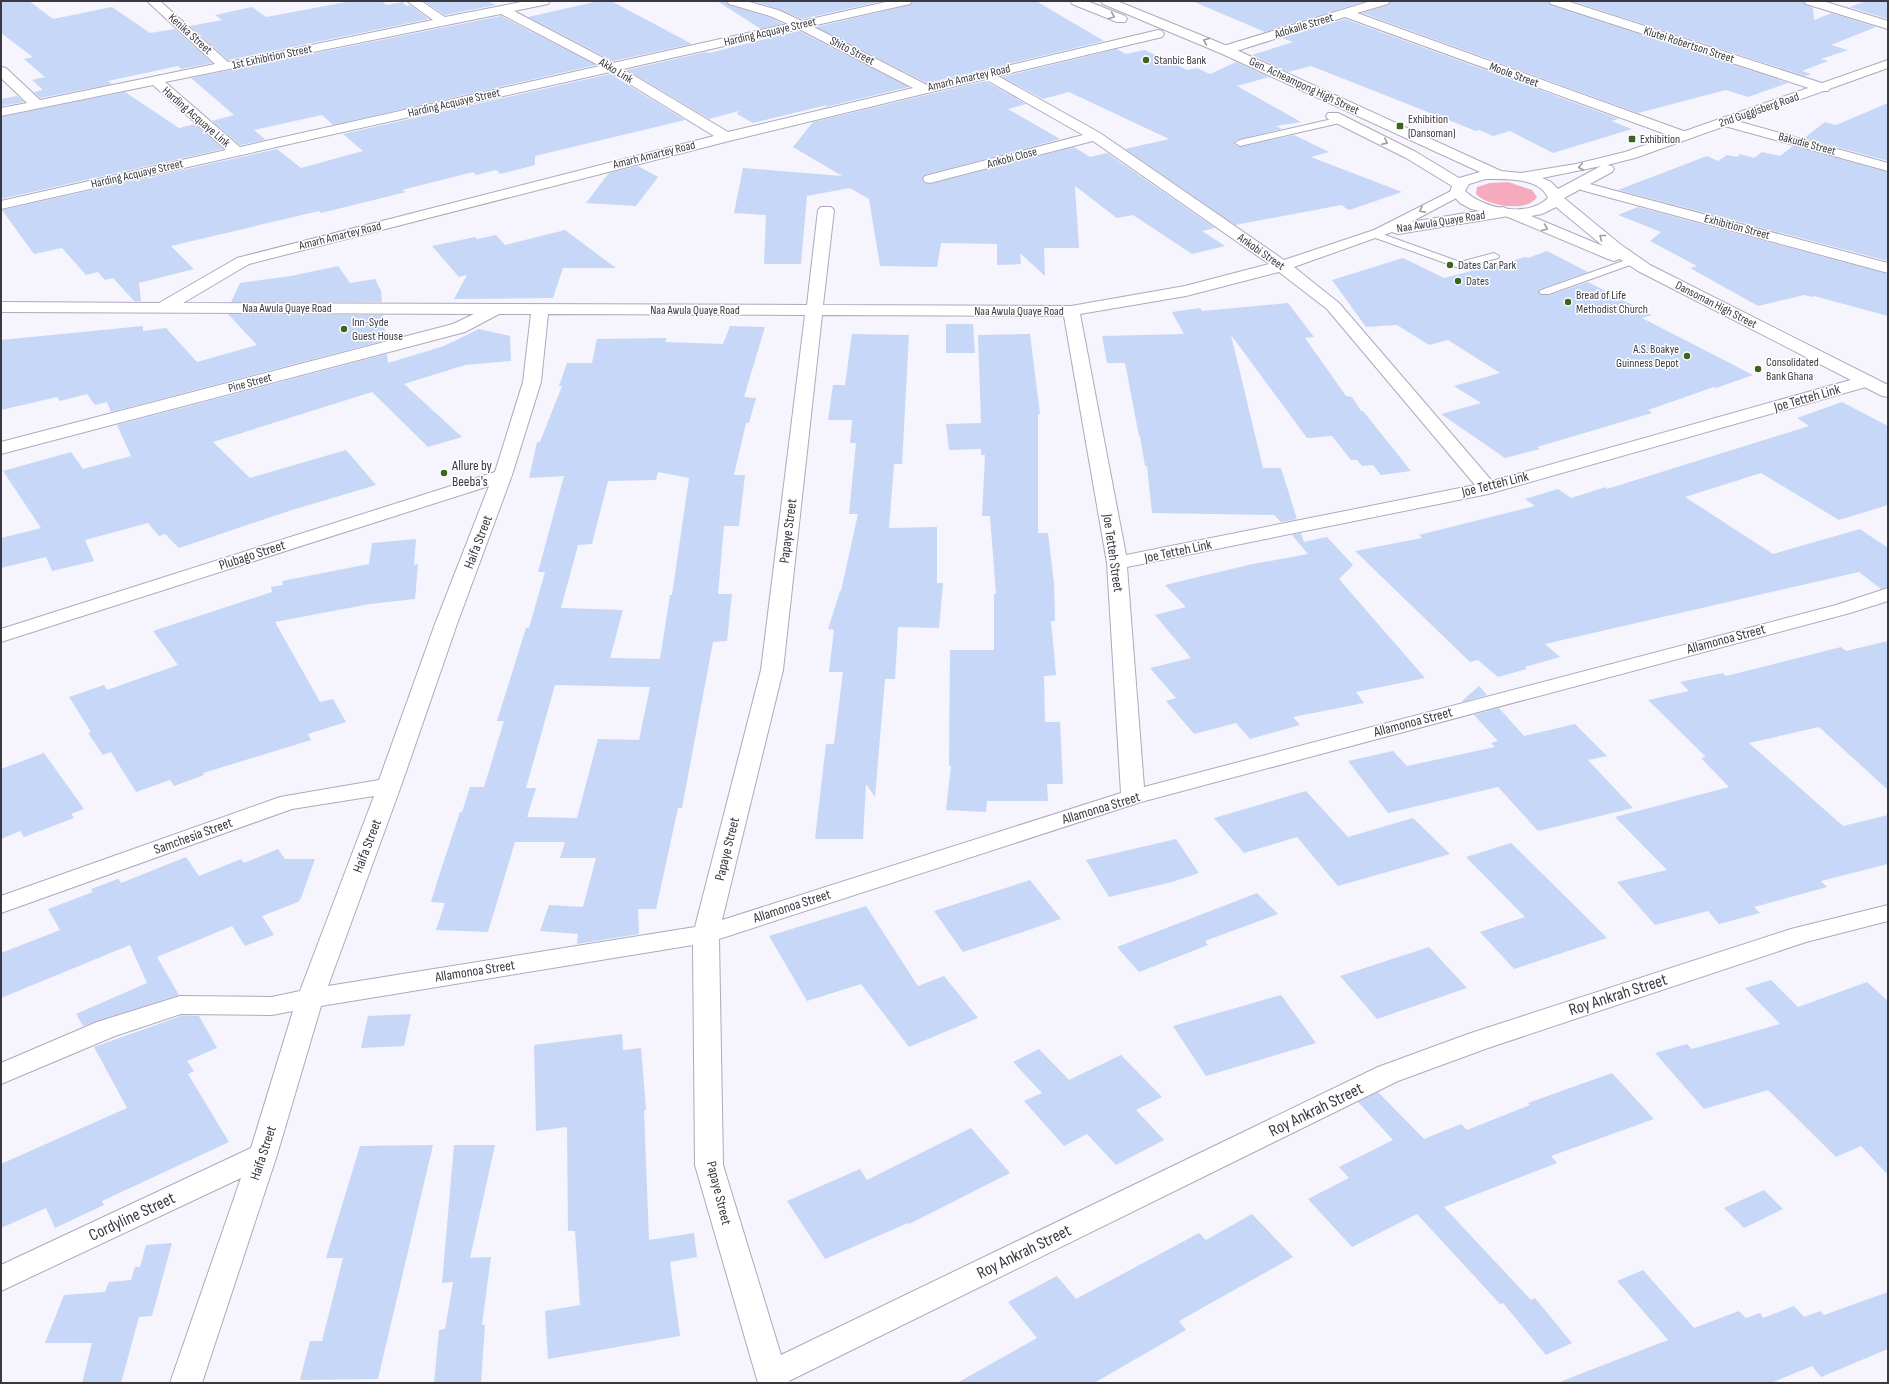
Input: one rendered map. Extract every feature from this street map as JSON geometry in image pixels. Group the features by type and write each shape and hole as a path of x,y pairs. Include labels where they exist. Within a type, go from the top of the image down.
{"street":[{"name":"Kenika Street","path":"153,1 226,67"},
{"path":"413,1 444,22"},
{"name":"1st Exhibition Street","path":"1,112 544,1"},
{"name":"Shito Street","path":"733,1 774,13 801,25 924,89"},
{"name":"Harding Acquaye Street","path":"1,205 906,1"},
{"path":"1076,1 1158,34 1223,63"},
{"name":"Gen. Acheampong High Street","path":"1107,1 1225,50 1499,175"},
{"name":"Adokaile Street","path":"1225,50 1384,1"},
{"name":"Klutei Robertson Street","path":"1555,1 1823,88"},
{"path":"1810,1 1888,25"},
{"name":"Akko Link","path":"503,10 611,67 726,137"},
{"name":"Moole Street","path":"1345,14 1684,136"},
{"name":"Amarh Amartey Road","path":"162,308 243,260 726,137 1158,34"},
{"name":"2nd Guggisberg Road","path":"1521,177 1558,171 1630,155 1888,64"},
{"path":"1,71 38,105"},
{"name":"Ankobi Street","path":"986,74 1095,136 1282,266 1333,306 1488,488"},
{"name":"Harding Acquaye Link","path":"156,81 237,152"},
{"name":"Gen. Acheampong High Street","path":"1319,109 1411,155 1458,188 1460,197 1476,206 1506,212"},
{"name":"Bakudie Street","path":"1726,122 1888,167"},
{"name":"Ankobi Close","path":"930,179 1095,136"},
{"name":"2nd Guggisberg Road","path":"1506,212 1536,211 1546,208 1553,204 1556,198 1630,155"},
{"path":"1464,159 1500,167 1558,171"},
{"path":"1581,221 1581,205 1586,187 1601,172"},
{"path":"1499,175 1521,177"},
{"name":"Naa Awula Quaye Road","path":"1,307 1071,311 1186,292 1282,266 1376,233 1458,188 1474,177 1499,175"},
{"name":"Dansoman High Street","path":"1521,177 1545,185 1552,190 1556,198 1581,221 1644,268 1888,392"},
{"name":"Exhibition Street","path":"1586,187 1888,268"},
{"name":"Papaye Street","path":"773,1379 709,1165 706,934 772,670 813,310 826,210"},
{"path":"1506,212 1644,268"},
{"name":"Naa Awula Quaye Road","path":"1376,233 1506,212"},
{"name":"Pine Street","path":"1,448 459,328 495,309"},
{"name":"Haifa Street","path":"186,1383 263,1155 310,998 389,786 446,624 503,475 532,382 540,309"},
{"name":"Joe Tetteh Street","path":"1071,311 1117,564 1132,797"},
{"name":"Joe Tetteh Link","path":"1117,564 1488,488 1867,381"},
{"name":"Plubago Street","path":"1,636 503,475"},
{"name":"Allamonoa Street","path":"1,1074 106,1029 136,1018 180,1005 272,1006 310,998 706,934 1132,797 1843,609 1888,594"},
{"name":"Samchesia Street","path":"1,905 288,802 389,786"},
{"name":"Roy Ankrah Street","path":"773,1379 1388,1074 1478,1041 1800,935 1888,913"},
{"name":"Cordyline Street","path":"1,1279 263,1155"}],"lane":[{"path":"1240,143 1341,120"},
{"path":"1376,233 1459,265 1494,256"},
{"path":"1545,292 1629,262"}],"shaded area":[{"path":"1508,182 1532,190 1537,197 1532,202 1525,205 1507,206 1489,202 1476,194 1477,187 1490,183"}],"building":[{"path":"1,1 29,1 53,19 112,7 150,33 175,29 212,63 181,69 178,66 108,81 112,84 40,98 34,92 43,90 32,80 45,77 24,59 33,57 1,33"},
{"path":"352,1 381,1 387,5 402,2 407,6 410,5 429,19 228,60 190,26 222,20 215,15 252,7 266,17"},
{"path":"488,1 496,5 445,15 425,2"},
{"path":"599,1 611,1 692,44 613,61 528,17"},
{"path":"717,1 726,1 729,5 769,17 783,24 761,29"},
{"path":"752,1 883,1 802,19 778,9"},
{"path":"913,1 1036,1 1104,41 927,83 816,27 910,5"},
{"path":"1192,1 1366,1 1265,32"},
{"path":"1391,1 1548,1 1551,5 1788,83 1748,97 1726,90 1638,113 1362,13 1388,5"},
{"path":"1572,1 1803,1 1806,5 1813,8 1814,20 1832,13 1876,27 1831,45 1848,50 1821,59 1828,61 1802,71 1811,74 1805,76"},
{"path":"1867,1 1888,1 1888,19 1849,7"},
{"path":"501,16 596,65 333,125 322,115 254,130 266,140 240,145 212,121 234,115 191,78"},
{"path":"1345,19 1619,119 1611,121 1632,129 1553,153 1510,131 1493,136 1479,130 1476,131 1311,66 1288,72 1252,55 1293,42 1282,38"},
{"path":"799,31 909,87 753,123 737,114 739,111 709,119 627,70 706,52 709,53"},
{"path":"1117,49 1126,54 1145,50 1187,70 1197,68 1210,74 1236,62 1269,77 1237,86 1301,122 1276,126 1282,129 1240,139 1234,142 1234,144 1240,147 1294,135 1329,152 1311,157 1402,192 1349,210 1341,205 1235,225 1125,149 1169,139 1069,92 1043,99 1002,77"},
{"path":"610,74 685,120 535,156 535,165 500,174 496,170 476,175 473,172 402,190 406,192 321,213 319,211 171,246 194,269 139,283 141,301 134,301 113,278 105,280 98,272 86,275 62,248 34,254 2,210 277,149 301,168 363,151 343,134"},
{"path":"985,81 1026,104 1008,109 1060,139 925,175 922,178 924,183 930,184 1074,147 1090,157 1107,153 1215,228 1202,231 1225,246 1192,254 1133,215 1117,218 1075,186 1079,248 1044,248 1045,276 1020,253 1021,264 997,265 997,244 941,243 937,267 880,266 869,199 850,188 807,196 801,264 764,264 766,215 734,213 743,168 842,176 793,147 813,122"},
{"path":"125,92 179,128 195,124 223,149 1,199 1,117"},
{"path":"17,96 24,102 1,106 1,99"},
{"path":"1888,103 1888,161 1804,138 1825,122 1836,125"},
{"path":"1793,146 1888,172 1888,261 1618,190 1707,156 1718,161 1727,155 1737,157 1740,154 1754,158 1762,152 1780,156"},
{"path":"638,166 658,177 636,206 586,203 609,173"},
{"path":"1638,207 1888,274 1888,316 1814,296 1804,295 1758,306 1690,268 1697,266 1650,241 1661,232 1618,215"},
{"path":"565,230 616,268 563,268 553,298 454,299 467,275 459,277 432,246 475,237 477,239 496,235 505,245"},
{"path":"1547,251 1588,272 1540,289 1538,292 1540,295 1550,295 1588,282 1652,315 1642,318 1753,375 1648,410 1652,413 1537,447 1540,449 1505,458 1441,414 1481,403 1454,386 1500,373 1448,340 1429,345 1397,325 1366,327 1332,280 1403,258 1444,278 1526,257 1528,258"},
{"path":"338,266 350,283 375,279 381,291 382,302 231,302 240,283 291,276"},
{"path":"1288,303 1314,337 1305,338 1346,396 1352,397 1361,411 1363,411 1411,471 1381,475 1373,465 1362,466 1357,460 1351,460 1332,436 1307,438 1231,335 1263,468 1281,468 1297,519 1281,522 1274,515 1152,513 1147,466 1145,466 1125,363 1107,363 1102,336 1184,334 1172,312 1200,308 1202,311"},
{"path":"228,314 383,315 386,340 111,412 107,402 95,405 87,394 60,401 57,397 1,410 1,340 143,326 143,331 166,328 197,362 257,345"},
{"path":"946,324 973,324 975,353 946,353"},
{"path":"730,326 765,327 744,397 756,398 749,423 746,423 734,475 745,475 739,526 724,526 718,594 732,594 727,641 713,642 682,808 678,808 656,909 638,909 639,934 577,944 578,934 540,931 549,905 583,907 596,858 560,858 565,842 515,842 488,932 436,930 445,903 431,902 437,882 460,812 462,812 470,787 484,787 504,721 497,721 526,628 529,628 545,572 538,572 564,476 529,478 537,442 540,442 562,386 559,386 567,363 592,363 597,339 667,338 665,342 723,344","holes":["658,472 689,478 672,595 670,595 660,659 610,658 623,610 561,608 578,545 592,544 608,481 656,480","555,685 650,687 639,740 598,739 577,818 527,817 536,788 526,788"]},
{"path":"479,329 510,336 511,361 465,365 404,384 462,437 428,447 372,392 213,442 250,478 346,450 376,485 292,510 179,548 165,534 159,536 148,523 85,540 94,561 52,571 46,557 1,568 1,538 41,528 3,471 71,452 83,469 131,456 117,425 387,354 388,363 444,346"},
{"path":"852,334 909,335 902,464 894,464 889,528 937,527 937,583 943,583 939,628 898,627 895,679 885,679 875,797 866,784 863,839 815,839 826,744 834,744 843,672 829,672 834,630 828,629 841,591 858,514 849,514 856,443 850,443 852,420 828,420 833,385 845,385"},
{"path":"1030,334 1040,414 1038,414 1038,533 1048,533 1054,583 1055,621 1051,621 1056,675 1044,676 1045,722 1060,722 1063,784 1047,784 1048,801 987,801 986,812 946,810 951,766 949,766 950,650 994,650 994,594 996,594 990,516 982,516 985,455 981,455 981,449 949,450 946,424 981,423 978,335"},
{"path":"1842,402 1888,426 1888,505 1839,520 1761,473 1685,497 1773,554 1860,529 1888,548 1888,587 1881,589 1859,572 1545,644 1560,657 1525,667 1527,669 1498,677 1478,660 1470,662 1355,551 1422,538 1419,535 1535,506 1525,499 1558,489 1571,498 1606,487 1607,489 1809,426 1797,418"},
{"path":"1301,533 1304,542 1327,537 1353,565 1339,579 1425,678 1356,692 1364,703 1293,717 1300,725 1250,739 1236,723 1194,734 1166,701 1176,698 1150,668 1191,658 1155,615 1186,607 1165,585 1248,565 1308,554 1292,535"},
{"path":"416,539 414,565 418,564 415,599 370,604 275,622 320,702 333,699 346,722 308,734 311,740 203,773 204,775 174,786 170,780 136,792 111,752 103,755 88,733 91,732 69,697 104,685 107,690 178,665 153,631 272,592 271,587 283,585 282,581 369,564 372,543"},
{"path":"1888,641 1888,790 1819,727 1749,743 1843,826 1888,815 1888,864 1821,881 1827,887 1754,907 1760,913 1719,924 1708,911 1655,925 1617,882 1667,870 1615,817 1729,787 1701,758 1706,757 1648,700 1689,691 1680,682 1723,673 1726,676 1841,647 1846,651"},
{"path":"1479,686 1487,695 1463,702 1462,701"},
{"path":"1499,708 1524,736 1575,724 1607,756 1588,760 1633,808 1538,831 1498,787 1388,813 1348,761 1393,751 1407,766 1495,747 1491,743 1498,741 1474,715"},
{"path":"44,753 84,809 71,814 74,818 24,837 20,831 1,839 1,769"},
{"path":"1306,791 1348,837 1413,818 1450,854 1338,886 1297,837 1244,853 1214,818"},
{"path":"1176,839 1199,873 1172,882 1109,897 1086,860"},
{"path":"1511,843 1607,938 1514,969 1480,932 1525,917 1466,857"},
{"path":"278,849 285,859 315,859 301,898 298,902 262,916 274,935 245,946 232,926 157,957 179,995 83,1026 76,1014 147,983 130,945 1,998 1,953 60,930 48,909 93,892 91,889 118,879 121,883 186,857 199,876 241,859 244,863"},
{"path":"1030,880 1061,919 963,952 934,911"},
{"path":"1257,893 1278,914 1205,941 1208,945 1139,972 1117,947"},
{"path":"866,906 918,986 944,976 978,1018 909,1047 861,984 807,1001 769,936"},
{"path":"1429,947 1467,988 1377,1019 1340,976"},
{"path":"1771,980 1798,1007 1867,982 1888,1001 1888,1175 1861,1146 1836,1157 1768,1090 1704,1109 1655,1053 1687,1044 1692,1049 1780,1024 1745,988"},
{"path":"1281,995 1316,1043 1206,1076 1173,1026"},
{"path":"411,1014 404,1046 361,1048 368,1016"},
{"path":"181,1016 199,1016 217,1048 187,1061 194,1071 188,1074 229,1142 102,1201 104,1205 55,1228 46,1208 1,1228 1,1164 127,1108 94,1047"},
{"path":"622,1034 623,1050 641,1048 646,1110 644,1110 649,1240 694,1233 697,1257 670,1262 680,1336 548,1359 545,1311 580,1305 575,1231 568,1231 567,1127 536,1131 534,1045"},
{"path":"1039,1049 1069,1080 1121,1055 1162,1097 1136,1110 1164,1140 1116,1165 1087,1134 1064,1146 1024,1101 1042,1093 1013,1062"},
{"path":"1612,1073 1654,1119 1551,1156 1557,1163 1444,1207 1531,1300 1535,1298 1572,1343 1546,1355 1503,1303 1500,1304 1417,1214 1352,1247 1308,1199 1349,1178 1339,1167 1393,1140 1358,1102 1378,1092 1424,1139 1461,1124 1467,1130 1530,1105 1528,1103"},
{"path":"971,1128 1010,1173 909,1224 908,1223 825,1259 787,1201 860,1169 867,1180"},
{"path":"433,1145 378,1379 300,1380 310,1341 322,1341 343,1258 326,1258 360,1146"},
{"path":"454,1145 495,1145 470,1258 491,1257 482,1325 485,1325 481,1383 434,1383 439,1330 445,1329 453,1282 442,1283"},
{"path":"1764,1190 1783,1209 1744,1228 1724,1208"},
{"path":"1252,1214 1293,1257 1179,1321 1186,1330 1094,1383 957,1383 1037,1338 1008,1302 1057,1276 1076,1299 1199,1233 1206,1240"},
{"path":"172,1243 152,1316 139,1317 121,1383 82,1383 92,1343 45,1343 64,1295 105,1292 109,1282 131,1280 135,1267 140,1267 146,1245"},
{"path":"1643,1270 1694,1328 1739,1311 1746,1318 1760,1313 1763,1318 1794,1306 1804,1317 1820,1311 1824,1315 1888,1292 1888,1349 1821,1377 1812,1366 1771,1383 1562,1383 1562,1381 1668,1340 1617,1281"}],"place":[{"name":"Stanbic Bank","path":"1146,60"},
{"name":"Exhibition (Dansoman)","path":"1400,126"},
{"name":"Exhibition","path":"1632,139"},
{"name":"Dates Car Park","path":"1450,265"},
{"name":"Dates","path":"1458,281"},
{"name":"Bread of Life Methodist Church","path":"1568,302"},
{"name":"Inn-Syde Guest House","path":"344,329"},
{"name":"A.S. Boakye Guinness Depot","path":"1687,356"},
{"name":"Consolidated Bank Ghana","path":"1758,369"},
{"name":"Allure by Beeba's","path":"444,473"}]}
